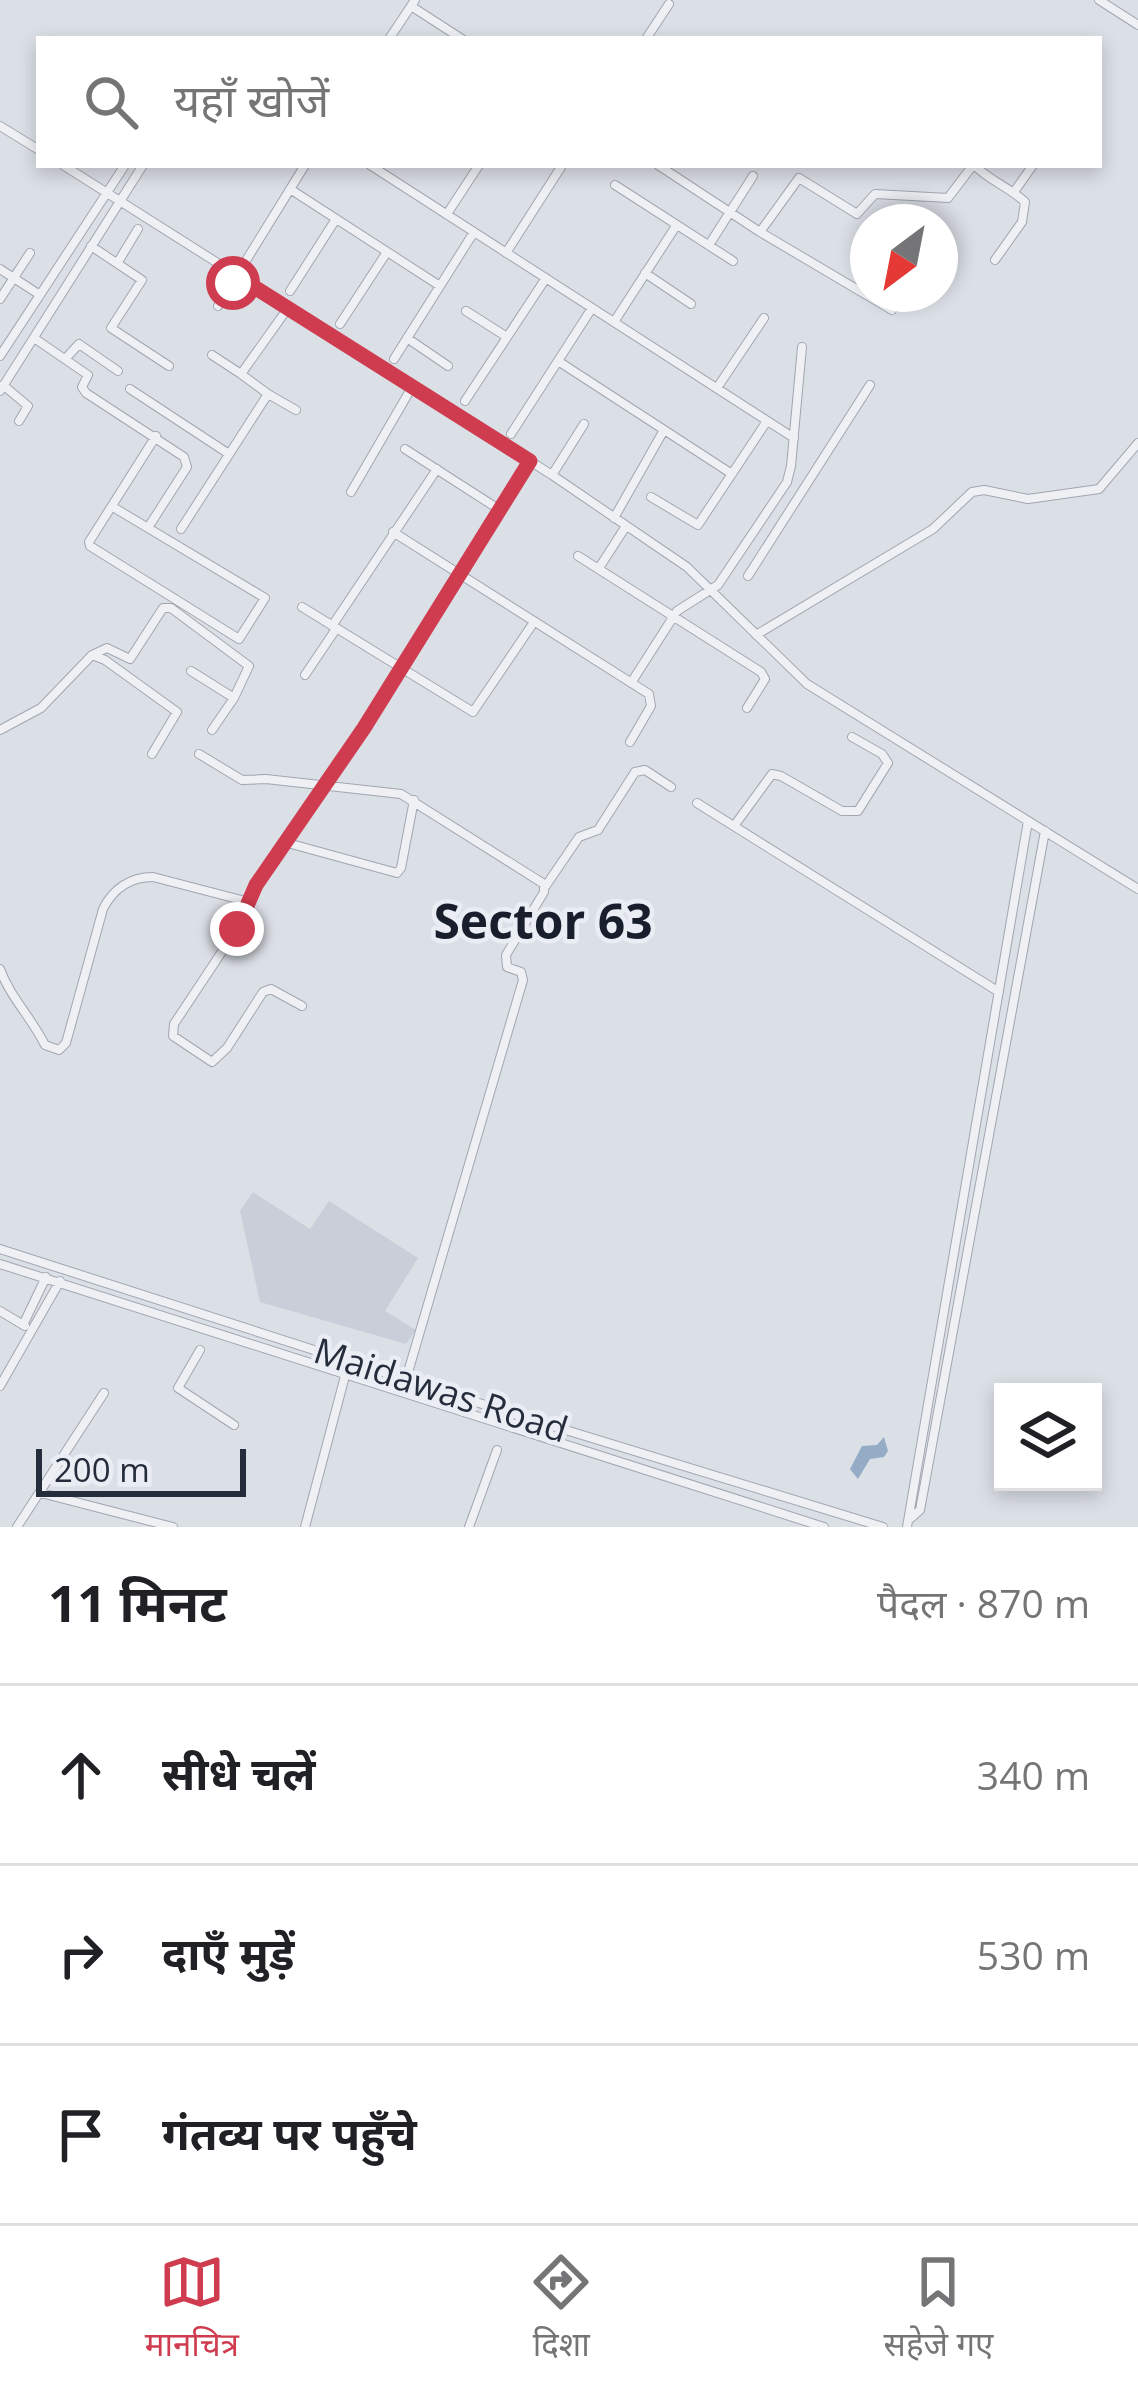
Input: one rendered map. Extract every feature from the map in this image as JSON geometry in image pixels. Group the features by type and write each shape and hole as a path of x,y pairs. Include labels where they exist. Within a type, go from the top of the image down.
{"street":[{"path":"1099,0 1138,25"},
{"path":"391,36 413,3 458,36"},
{"path":"648,36 669,4"},
{"path":"0,126 36,148"},
{"path":"67,168 552,475 687,567 807,684 1138,889"},
{"path":"0,356 123,168"},
{"path":"19,421 28,406 2,388 140,168"},
{"path":"218,306 303,168"},
{"path":"375,168 794,438"},
{"path":"447,214 477,168"},
{"path":"506,253 559,168"},
{"path":"663,168 850,285"},
{"path":"760,232 798,179 857,214 874,194 948,198 971,168"},
{"path":"976,168 1025,202 1025,214 995,260"},
{"path":"1014,192 1031,168"},
{"path":"709,246 754,176"},
{"path":"615,185 733,261"},
{"path":"290,189 440,286"},
{"path":"290,291 336,219"},
{"path":"614,322 676,226"},
{"path":"118,262 138,229"},
{"path":"394,358 474,232"},
{"path":"92,246 142,280 111,328 169,366"},
{"path":"340,325 387,251"},
{"path":"0,299 30,253"},
{"path":"0,269 40,295"},
{"path":"645,273 692,304"},
{"path":"465,401 546,278"},
{"path":"241,374 288,308"},
{"path":"511,434 592,308"},
{"path":"466,310 507,337"},
{"path":"716,388 764,318"},
{"path":"34,338 88,375 82,387 86,393 181,453 187,467 151,523"},
{"path":"407,338 448,366"},
{"path":"66,358 80,344 118,371"},
{"path":"631,683 681,607 713,591 790,474 802,347"},
{"path":"212,355 296,410"},
{"path":"558,362 732,474"},
{"path":"748,575 869,385"},
{"path":"351,492 412,387"},
{"path":"130,389 229,454"},
{"path":"182,529 268,394"},
{"path":"651,497 698,525 767,421"},
{"path":"552,475 584,424"},
{"path":"614,518 664,430"},
{"path":"113,507 263,596 265,602 242,635 233,638 92,549 89,542 156,436"},
{"path":"756,635 912,543 940,524 972,492 1028,499 1099,489 1138,443"},
{"path":"405,449 500,510"},
{"path":"302,1006 271,989 263,992 212,1062 173,1036 174,1024 237,929 284,842 401,670 530,461"},
{"path":"305,675 437,469"},
{"path":"599,568 626,526"},
{"path":"393,532 649,694 653,702 630,742"},
{"path":"752,536 767,545"},
{"path":"578,556 764,675 747,708"},
{"path":"302,607 473,712 534,622"},
{"path":"0,730 41,707 92,655 107,648 130,659 163,608 171,608 247,662 249,670 212,730"},
{"path":"92,655 176,712 152,754"},
{"path":"191,670 234,698"},
{"path":"734,826 772,774 842,811 858,811 888,764 882,754 852,737"},
{"path":"199,754 242,780 393,792 414,800 540,878 544,889"},
{"path":"406,1379 523,980 521,972 507,968 506,955 579,837 598,830 635,772 645,770 670,787"},
{"path":"284,842 397,873 414,800"},
{"path":"698,803 999,992"},
{"path":"908,1523 1028,820"},
{"path":"908,1523 920,1510 1045,831"},
{"path":"0,969 7,990 26,1009 45,1045 58,1050 66,1043 103,910 113,894 130,881 153,877 249,902"},
{"name":"Maidawas Road","path":"0,1249 883,1527"},
{"name":"Maidawas Road","path":"0,1264 824,1527"},
{"path":"23,1325 46,1276"},
{"path":"0,1386 60,1281"},
{"path":"0,1311 33,1331"},
{"path":"251,1342 253,1329"},
{"path":"200,1350 178,1388 235,1425"},
{"path":"305,1527 345,1376"},
{"path":"17,1527 104,1393"},
{"path":"469,1527 497,1450"},
{"path":"40,1492 173,1527"}],"shaded area":[{"path":"253,1192 310,1229 329,1201 418,1258 385,1311 416,1330 406,1344 260,1302 240,1211"}],"water":[{"path":"884,1437 888,1451 884,1457 870,1459 858,1479 850,1469 862,1446 877,1445"}],"district":[{"name":"Sector 63","path":"543,922"}],"route":[{"path":"233,283 235,275 530,461 364,728 256,885 237,929"}]}
